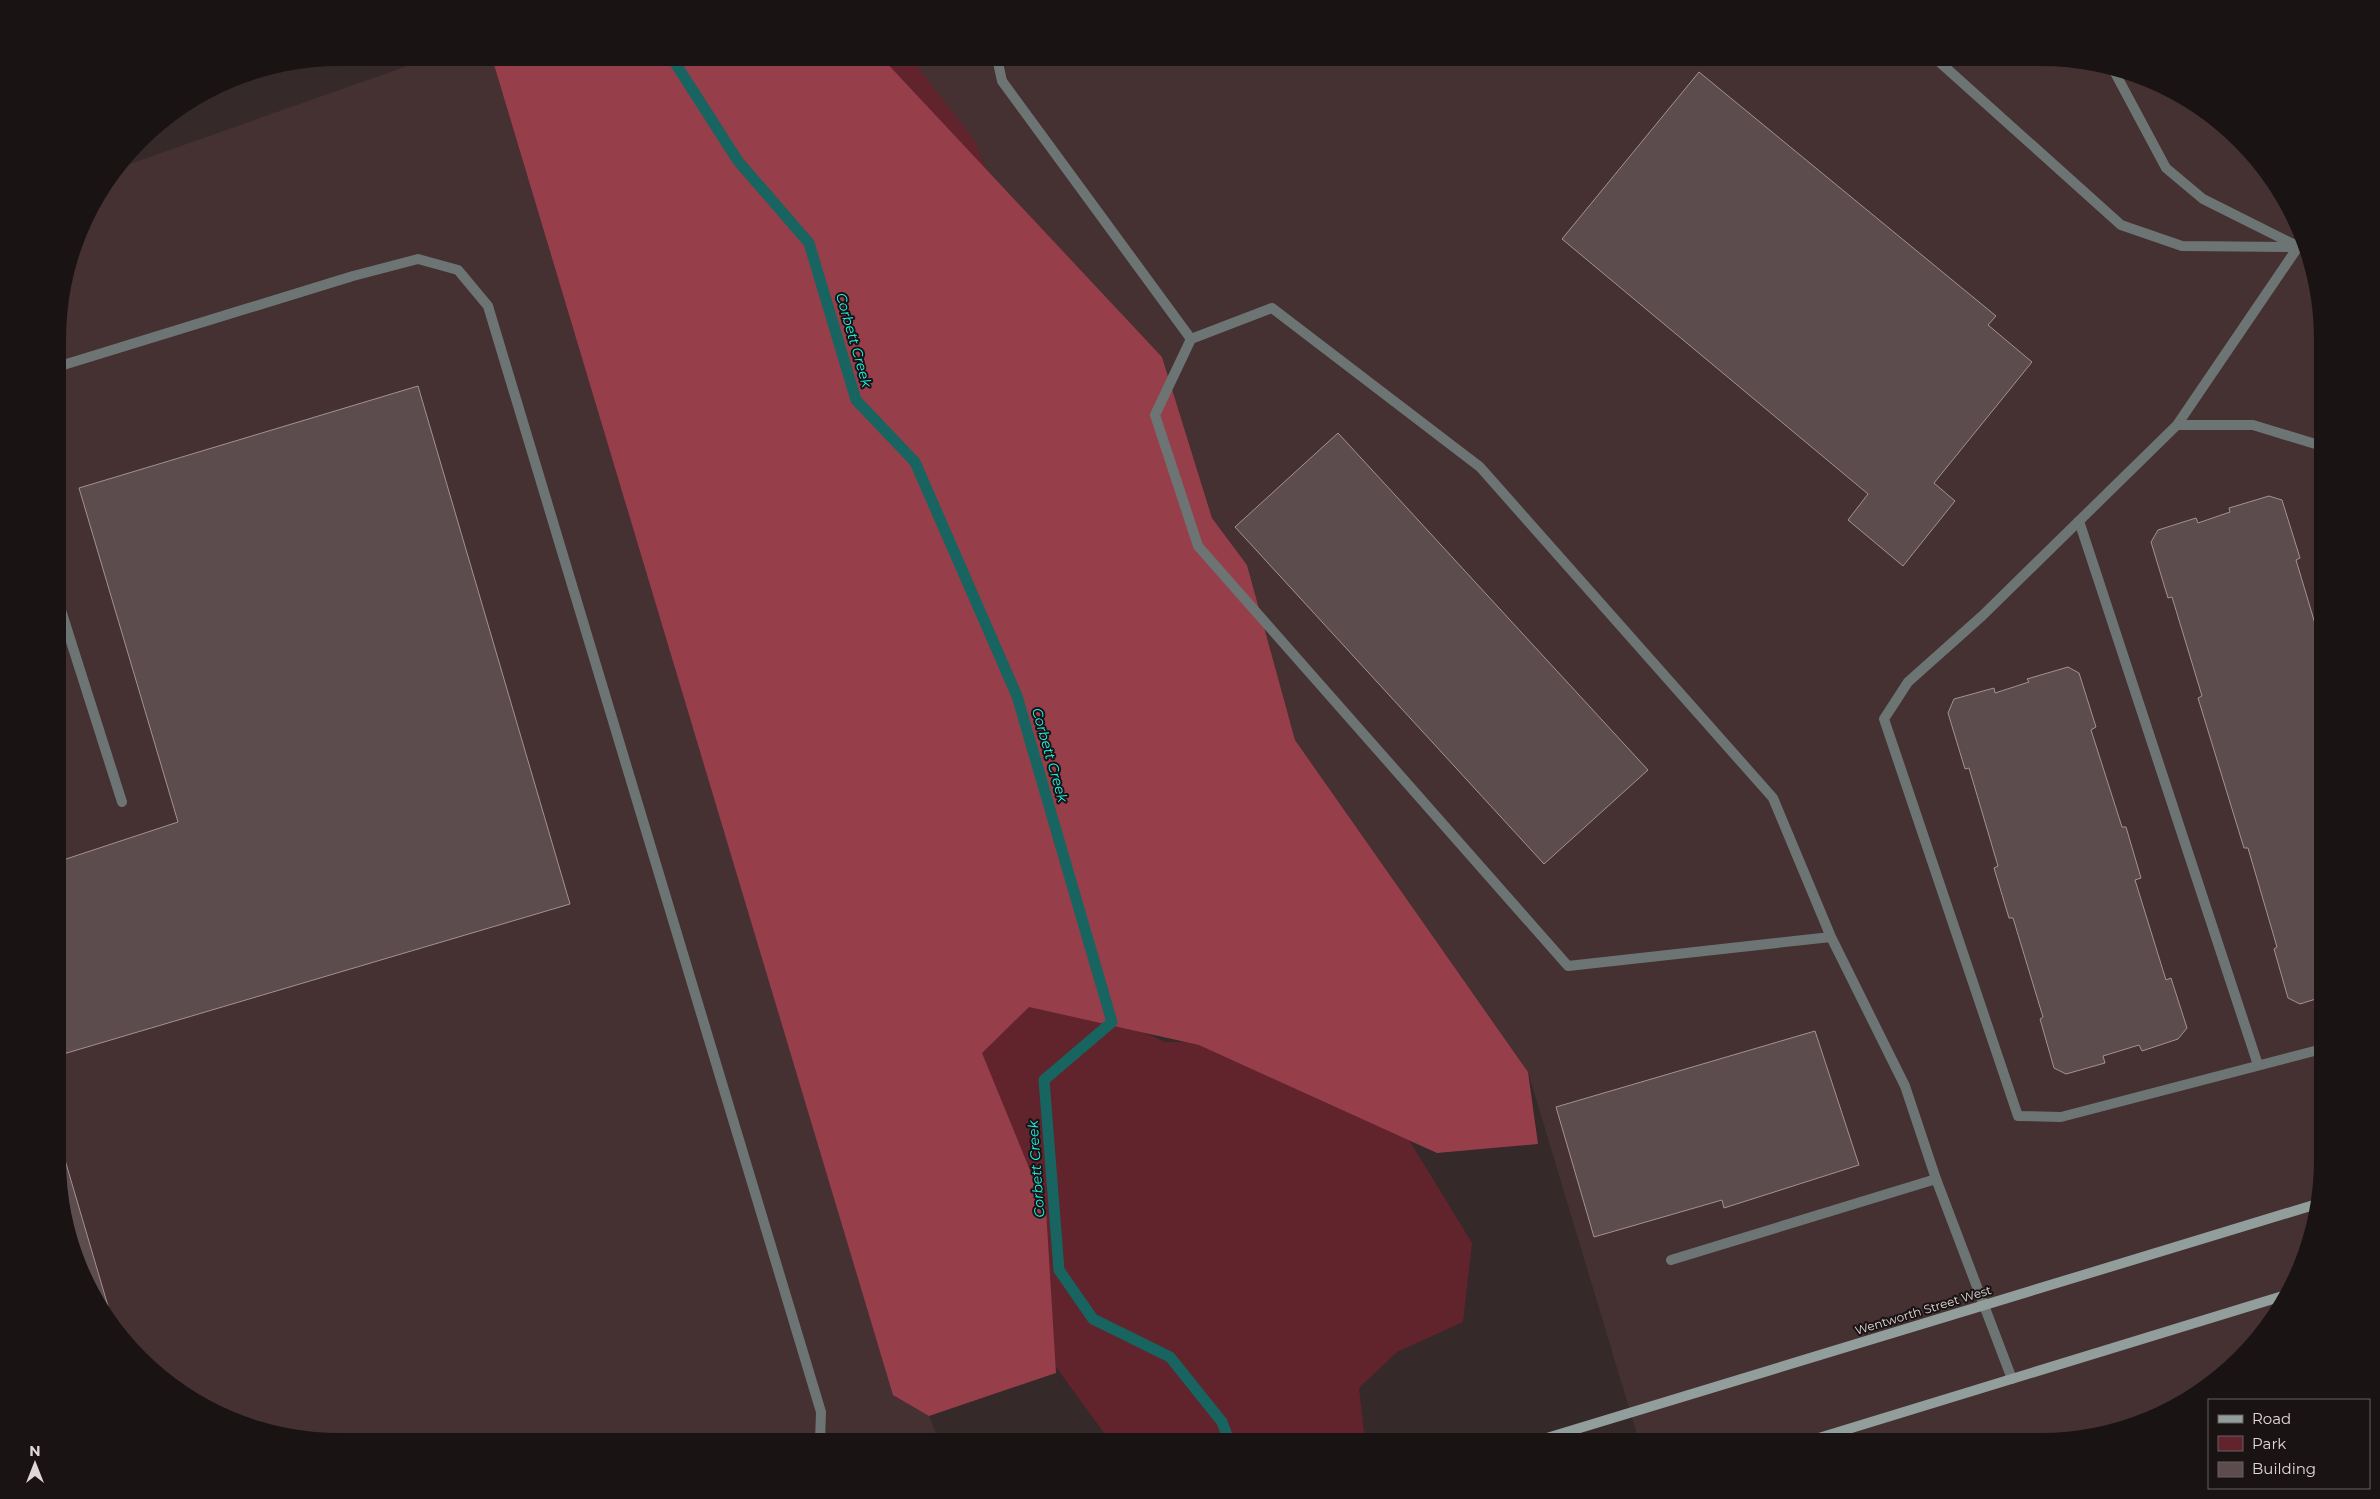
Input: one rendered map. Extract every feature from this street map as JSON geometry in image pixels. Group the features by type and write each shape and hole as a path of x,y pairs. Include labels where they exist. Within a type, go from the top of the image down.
{"main road":[{"name":"Wentworth Street West","path":"1563,1433 2309,1206"},
{"path":"1835,1433 2276,1298"}],"lane":[{"path":"999,66 1002,81 1191,339"},
{"path":"1944,66 2121,225 2182,246 2297,246"},
{"path":"2117,78 2166,168 2203,199 2296,243"},
{"path":"2299,251 2177,425 1982,616 1908,682 1884,719 2018,1116 2061,1117 2314,1051"},
{"path":"66,364 353,276 418,259 458,270 488,306 818,1403 820,1433"},
{"path":"1831,937 1568,966 1198,546 1155,415 1191,339 1272,308 1480,467 1773,798 1831,937 1904,1086 1936,1179 2012,1379"},
{"path":"2177,425 2253,425 2314,444"},
{"path":"2079,521 2258,1065"},
{"path":"66,626 122,802"},
{"path":"1671,1260 1936,1179"}],"shaded area":[{"path":"407,66 494,66 878,1344 929,1416 936,1433 340,1433 304,1430 269,1423 235,1412 188,1387 146,1353 112,1311 94,1280 81,1247 72,1213 66,1159 66,340 72,286 87,235 112,188 130,164"},
{"path":"494,66 889,66 1162,357 1212,518 1247,565 1295,740 1528,1072 1538,1144 1437,1153 1199,1045 1029,1007 982,1053 1046,1209 1056,1373 929,1416 893,1395"},
{"path":"889,66 2040,66 2094,72 2145,87 2192,112 2221,134 2257,173 2286,219 2299,252 2308,286 2314,340 2313,1177 2308,1213 2293,1264 2268,1311 2246,1340 2207,1376 2161,1405 2111,1423 2076,1430 2040,1433 1637,1433 1528,1072 1295,740 1247,565 1212,518 1162,357"}],"green space":[{"path":"621,66 917,66 975,141 1097,451 1103,1014 1165,1042 1350,1043 1472,1243 1463,1322 1397,1352 1359,1388 1364,1433 1104,1433 946,1217"}],"building":[{"path":"1699,72 1996,316 1988,325 2032,362 1934,483 1955,501 1903,566 1848,520 1868,494 1562,239"},
{"path":"418,386 570,904 66,1053 66,859 178,822 79,488"},
{"path":"1338,433 1648,770 1544,864 1235,527"},
{"path":"2269,496 2282,500 2300,558 2296,560 2314,620 2314,1000 2300,1004 2288,998 2274,949 2277,947 2248,848 2244,848 2198,698 2202,696 2172,597 2168,598 2151,542 2158,530 2196,518 2198,523 2230,512 2229,508"},
{"path":"2068,667 2079,673 2096,727 2091,730 2122,827 2126,827 2141,878 2135,880 2166,980 2171,978 2187,1028 2178,1039 2142,1051 2139,1045 2103,1056 2105,1063 2066,1074 2054,1068 2040,1019 2043,1017 2013,918 2009,918 1994,868 1998,866 1969,768 1965,769 1948,713 1954,699 1994,688 1995,693 2029,682 2027,679"},
{"path":"1815,1031 1859,1165 1724,1208 1722,1200 1594,1237 1556,1107"},
{"path":"66,1164 107,1303 94,1280 81,1247 72,1213"}],"waterway":[{"name":"Corbett Creek","path":"677,66 738,161 809,243 856,400 915,462 1017,696 1112,1022 1044,1080 1059,1270 1093,1319 1170,1357 1222,1422 1226,1433"}]}
